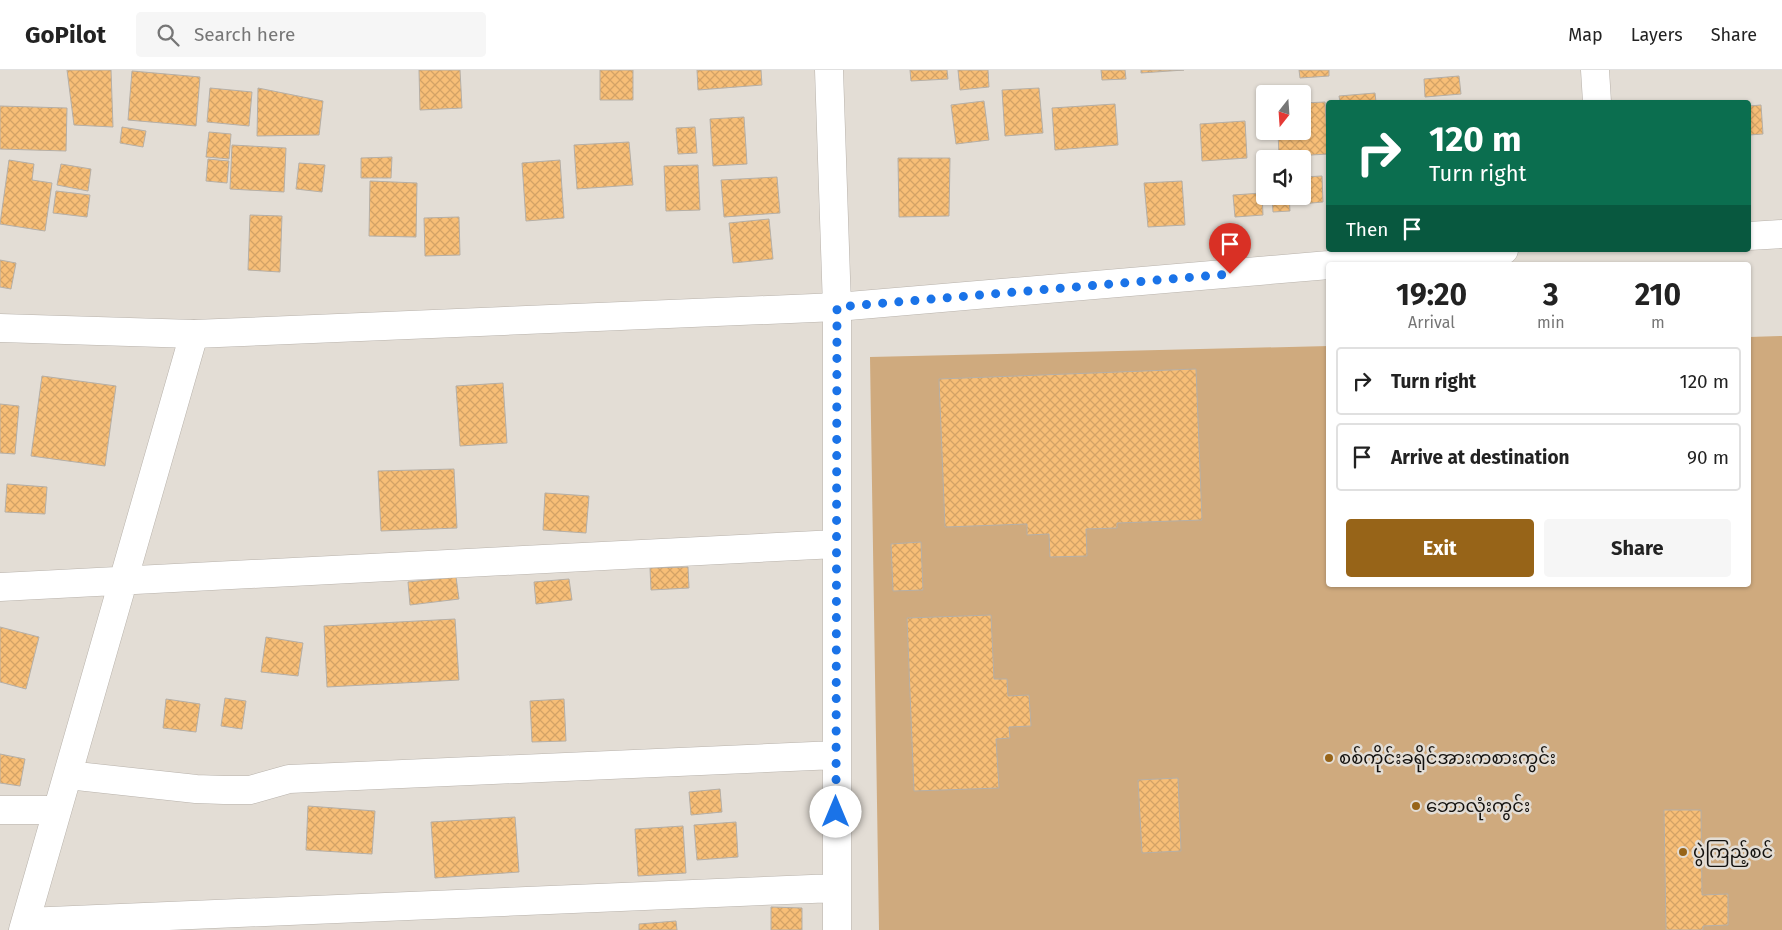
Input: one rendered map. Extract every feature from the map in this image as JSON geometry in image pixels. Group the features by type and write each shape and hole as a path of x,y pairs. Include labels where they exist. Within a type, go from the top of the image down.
{"street":[{"path":"828,70 837,307 837,930"},
{"path":"1594,70 1597,100"},
{"path":"1751,236 1782,234"},
{"path":"1364,262 1481,252"},
{"path":"0,328 194,334 837,307 1326,265"},
{"path":"194,334 24,926 836,888"},
{"path":"0,588 836,544"},
{"path":"68,775 196,789 250,790 289,779 836,755"},
{"path":"0,810 57,810"}],"shaded area":[{"name":"စစ်ကိုင်းခရိုင်အားကစားကွင်း","path":"1782,336 1782,930 879,930 870,357 1326,346 1326,587 1751,587 1751,337"}],"building":[{"path":"67,70 111,70 113,127 74,125"},
{"path":"419,70 460,70 462,108 420,110"},
{"path":"600,70 633,70 633,100 600,100"},
{"path":"697,70 761,70 762,85 698,90"},
{"path":"910,70 947,70 948,79 911,81"},
{"path":"958,70 988,70 989,87 960,90"},
{"path":"1101,70 1125,70 1126,79 1102,80"},
{"path":"1141,70 1184,70 1141,73"},
{"path":"1299,70 1329,70 1329,76 1300,78"},
{"path":"132,71 200,77 196,126 128,120"},
{"path":"1459,76 1461,94 1425,97 1424,79"},
{"path":"210,88 252,92 249,126 207,122"},
{"path":"258,88 323,101 319,135 257,136"},
{"path":"1039,88 1043,133 1005,136 1002,90"},
{"path":"1375,93 1376,100 1340,100 1339,96"},
{"path":"984,101 989,140 956,144 951,105"},
{"path":"1325,102 1326,154 1311,155 1311,150 1279,150 1278,140 1311,140 1311,103"},
{"path":"1115,104 1118,145 1055,150 1052,108"},
{"path":"1761,105 1763,134 1751,135 1751,106"},
{"path":"0,106 67,108 66,151 0,149"},
{"path":"744,117 747,164 713,166 710,119"},
{"path":"1245,121 1247,158 1202,161 1200,124"},
{"path":"122,127 146,131 143,147 120,143"},
{"path":"695,127 697,153 678,154 676,128"},
{"path":"209,132 231,134 229,159 206,157"},
{"path":"629,142 633,185 577,189 574,145"},
{"path":"232,145 286,148 284,192 230,189"},
{"path":"392,157 391,178 361,178 361,158"},
{"path":"898,158 950,158 949,216 899,217"},
{"path":"208,159 229,161 227,183 206,181"},
{"path":"9,160 34,164 32,180 52,183 45,231 0,224"},
{"path":"560,160 564,218 526,221 522,163"},
{"path":"299,163 325,165 322,192 296,189"},
{"path":"61,164 91,169 88,191 57,185"},
{"path":"698,165 700,210 666,211 664,166"},
{"path":"1322,176 1323,202 1311,203 1311,177"},
{"path":"777,177 780,213 724,217 721,180"},
{"path":"370,181 417,183 416,237 369,236"},
{"path":"1182,181 1185,225 1148,227 1144,183"},
{"path":"56,191 90,195 87,217 53,213"},
{"path":"1256,193 1256,205 1263,205 1263,215 1235,217 1233,195"},
{"path":"1273,205 1290,205 1290,211 1273,212"},
{"path":"250,215 282,216 280,272 248,270"},
{"path":"459,217 460,255 425,256 424,218"},
{"path":"769,219 773,259 733,263 729,223"},
{"path":"0,260 16,263 11,289 0,287"},
{"path":"1196,369 1202,520 1117,523 1117,528 1086,529 1087,556 1050,557 1049,534 1027,535 1027,524 945,527 939,379"},
{"path":"42,376 116,386 105,466 31,456"},
{"path":"503,383 507,443 460,446 456,386"},
{"path":"0,404 19,406 15,454 0,453"},
{"path":"454,469 457,528 381,531 378,471"},
{"path":"7,484 47,487 45,514 5,512"},
{"path":"545,493 589,496 586,533 543,530"},
{"path":"921,542 923,590 893,591 891,544"},
{"path":"688,567 689,588 651,590 650,568"},
{"path":"456,577 459,599 410,605 408,582"},
{"path":"569,579 572,600 536,604 534,582"},
{"path":"991,615 994,679 1007,679 1008,696 1029,695 1031,726 1009,727 1010,738 996,739 999,788 914,791 907,618"},
{"path":"455,619 459,680 327,687 324,626"},
{"path":"0,627 39,637 26,689 0,682"},
{"path":"266,637 303,643 298,676 261,672"},
{"path":"225,698 246,701 242,729 221,726"},
{"path":"166,699 200,704 196,732 163,728"},
{"path":"564,699 566,741 532,742 530,701"},
{"path":"0,754 25,759 20,786 0,783"},
{"path":"1178,778 1181,851 1142,853 1138,780"},
{"path":"720,789 722,812 691,815 689,792"},
{"path":"308,806 375,811 372,854 306,850"},
{"name":"ပွဲကြည့်စင်","path":"1664,810 1701,810 1702,895 1728,894 1728,925 1703,926 1703,930 1666,930"},
{"path":"515,817 519,872 435,878 431,822"},
{"path":"736,822 738,857 697,860 694,825"},
{"path":"683,826 686,873 638,876 635,829"},
{"path":"771,907 802,908 802,930 771,930"},
{"path":"676,921 677,930 639,930 639,924"}],"place":[{"name":"စစ်ကိုင်းခရိုင်အားကစားကွင်း","path":"1329,758"},
{"name":"ဘောလုံးကွင်း","path":"1416,806"},
{"name":"ပွဲကြည့်စင်","path":"1683,852"}],"route":[{"path":"836,812 837,307 1230,274"}]}
